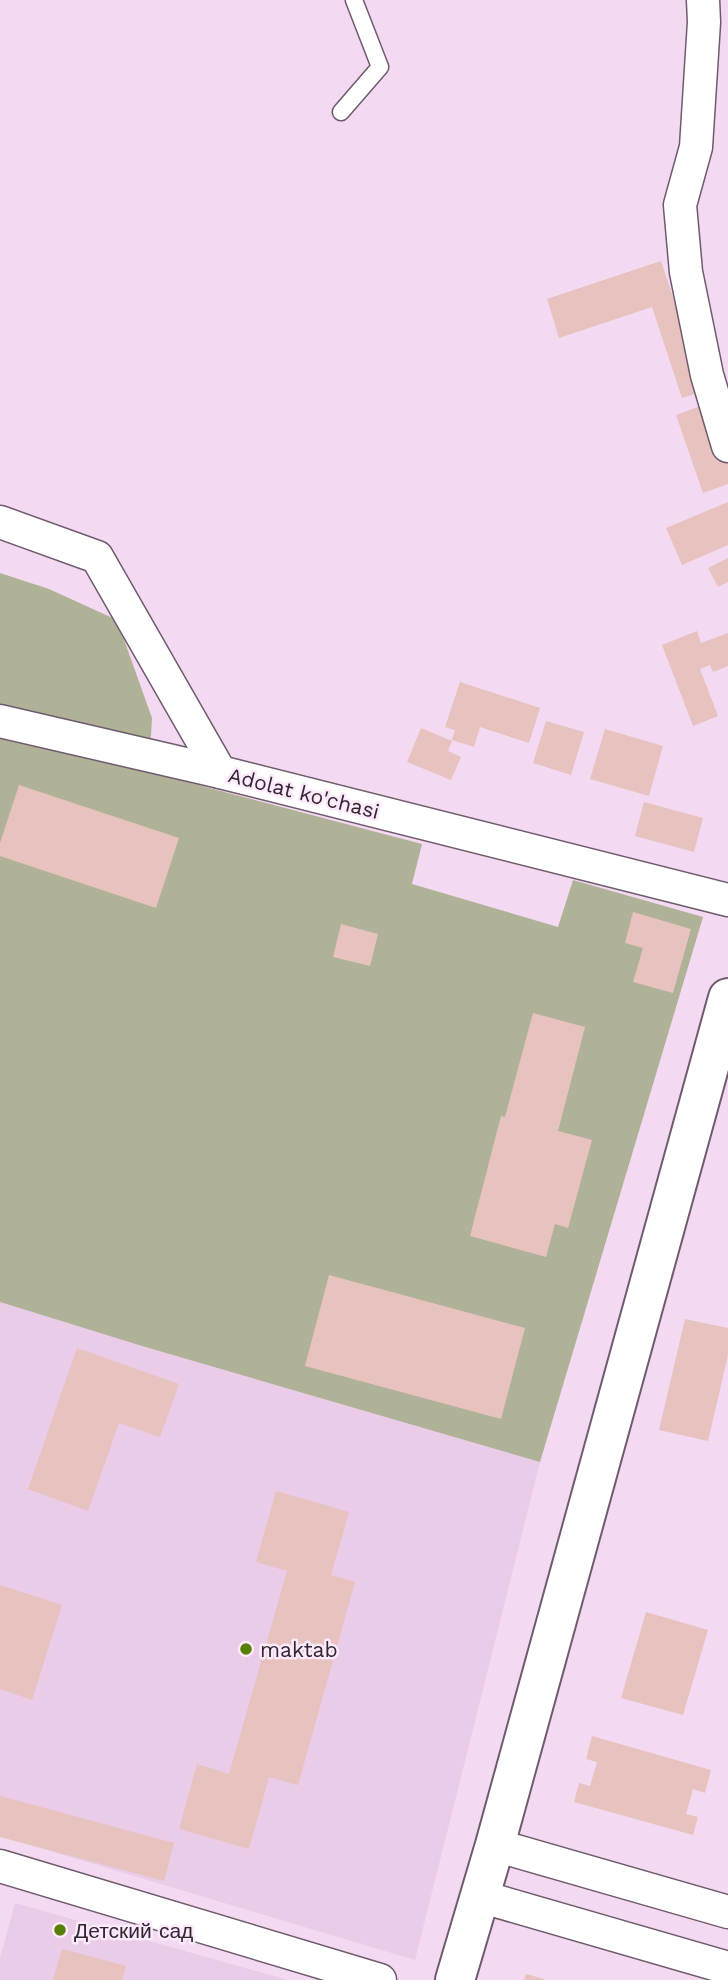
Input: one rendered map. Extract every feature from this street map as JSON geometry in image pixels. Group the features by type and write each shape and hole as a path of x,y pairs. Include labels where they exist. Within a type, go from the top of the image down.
{"street":[{"path":"703,0 696,147 680,205 686,272 707,375 728,446"},
{"name":"Adolat ko'chasi","path":"0,522 97,557 220,772 728,900"},
{"path":"0,721 220,772"},
{"path":"455,1980 495,1845 728,998"},
{"path":"495,1845 728,1912"},
{"path":"0,1866 380,1980"},
{"path":"479,1896 728,1968"}],"lane":[{"path":"341,112 380,67 354,0"}],"shaded area":[{"name":"maktab","path":"0,1302 540,1462 415,1960 0,1836"},
{"name":"Детский сад","path":"15,1903 288,1980 0,1980 0,1958"}],"green space":[{"path":"0,573 49,589 117,620 152,718 149,772 422,844 412,884 558,927 573,880 703,917 540,1462 0,1302"}],"building":[{"path":"661,261 704,391 682,398 652,307 559,338 547,299"},
{"path":"706,404 728,464 728,484 703,493 676,415"},
{"path":"728,502 728,545 682,565 666,528"},
{"path":"728,558 728,582 718,587 708,568"},
{"path":"697,631 701,643 728,633 728,666 713,672 710,665 700,669 718,716 693,726 662,645"},
{"path":"460,682 540,708 529,743 480,727 474,747 452,740 455,730 445,727"},
{"path":"546,721 584,732 571,775 533,763"},
{"path":"421,728 452,741 448,751 461,757 451,780 407,762"},
{"path":"605,729 663,746 649,796 590,779"},
{"path":"19,785 179,838 156,908 0,856 0,843"},
{"path":"644,802 703,818 694,852 635,836"},
{"path":"633,912 691,929 673,993 633,982 643,948 625,943"},
{"path":"341,924 378,934 370,966 333,957"},
{"path":"533,1013 585,1027 558,1131 592,1140 568,1228 555,1224 546,1257 470,1236 501,1116 505,1117"},
{"path":"329,1275 525,1328 501,1419 305,1366"},
{"path":"685,1319 728,1328 728,1355 708,1441 659,1430"},
{"path":"77,1348 179,1384 160,1437 119,1423 88,1511 28,1489"},
{"path":"276,1491 349,1512 331,1575 355,1582 298,1785 269,1777 249,1849 179,1829 197,1764 229,1774 287,1571 256,1562"},
{"path":"0,1585 62,1605 32,1700 0,1689"},
{"path":"646,1612 708,1630 683,1715 621,1698"},
{"path":"592,1736 711,1770 705,1793 693,1789 686,1814 698,1817 693,1835 574,1802 579,1783 590,1786 597,1762 586,1759"},
{"path":"0,1796 174,1843 164,1881 0,1837"},
{"path":"62,1949 126,1966 122,1980 53,1980"},
{"path":"526,1974 544,1979 544,1980 524,1980"}],"place":[{"name":"maktab","path":"246,1649"},
{"name":"Детский сад","path":"60,1930"}]}
